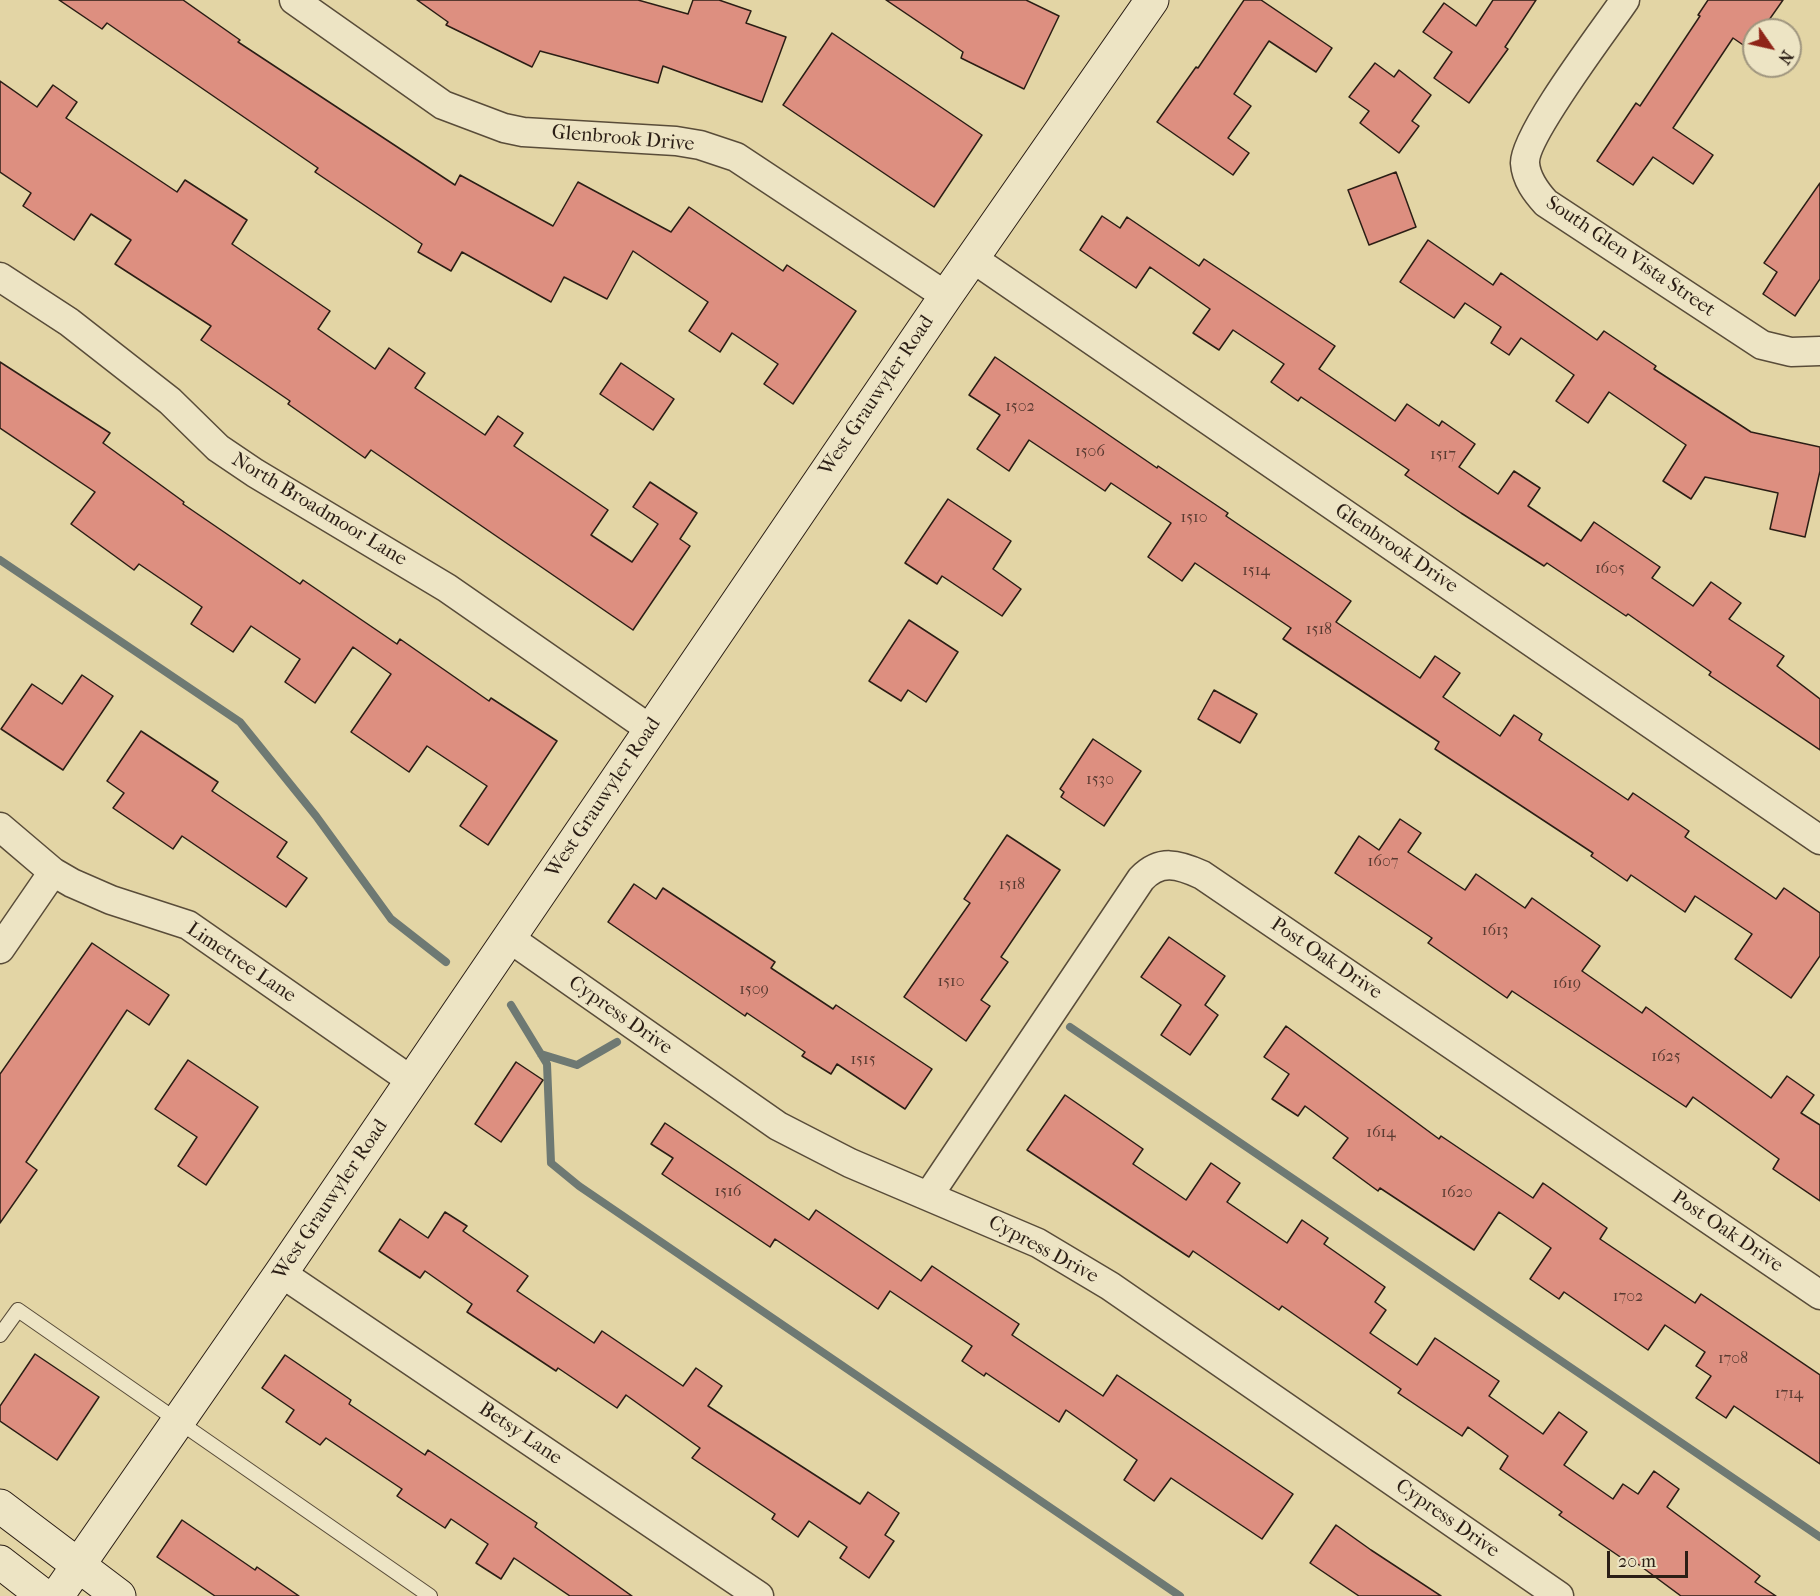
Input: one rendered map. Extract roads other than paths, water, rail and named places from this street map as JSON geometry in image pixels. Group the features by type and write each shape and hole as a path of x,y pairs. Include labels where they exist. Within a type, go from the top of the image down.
{"main road":[{"name":"West Grauwyler Road","path":"57,1596 281,1273 972,258 1152,0"},
{"path":"0,1506 119,1596"},
{"path":"0,1562 44,1596"}],"street":[{"name":"Glenbrook Drive","path":"294,0 443,105 504,128 523,132 676,141 700,145 736,157 946,296"},
{"name":"South Glen Vista Street","path":"1625,0 1536,132 1525,162 1532,186 1545,203 1762,345 1791,352 1820,351"},
{"name":"Glenbrook Drive","path":"972,258 1820,840"},
{"name":"North Broadmoor Lane","path":"0,277 69,322 170,400 218,448 255,473 447,588 650,729"},
{"name":"Limetree Lane","path":"0,827 53,872 111,900 188,925 412,1081"},
{"name":"Post Oak Drive","path":"929,1195 1141,879 1150,870 1171,864 1202,875 1820,1295"},
{"path":"0,949 53,872"},
{"name":"Cypress Drive","path":"509,938 777,1126 850,1163 1038,1243 1110,1286 1559,1596"},
{"name":"Betsy Lane","path":"281,1273 759,1596"}],"lane":[{"path":"0,1335 18,1310 430,1596"}],"waterway":[{"path":"0,560 240,722 316,816 391,919 446,962"},
{"path":"511,1005 547,1064 551,1163 579,1186 1180,1596"},
{"path":"1070,1027 1820,1537"},
{"path":"541,1054 577,1065 617,1042"}]}
